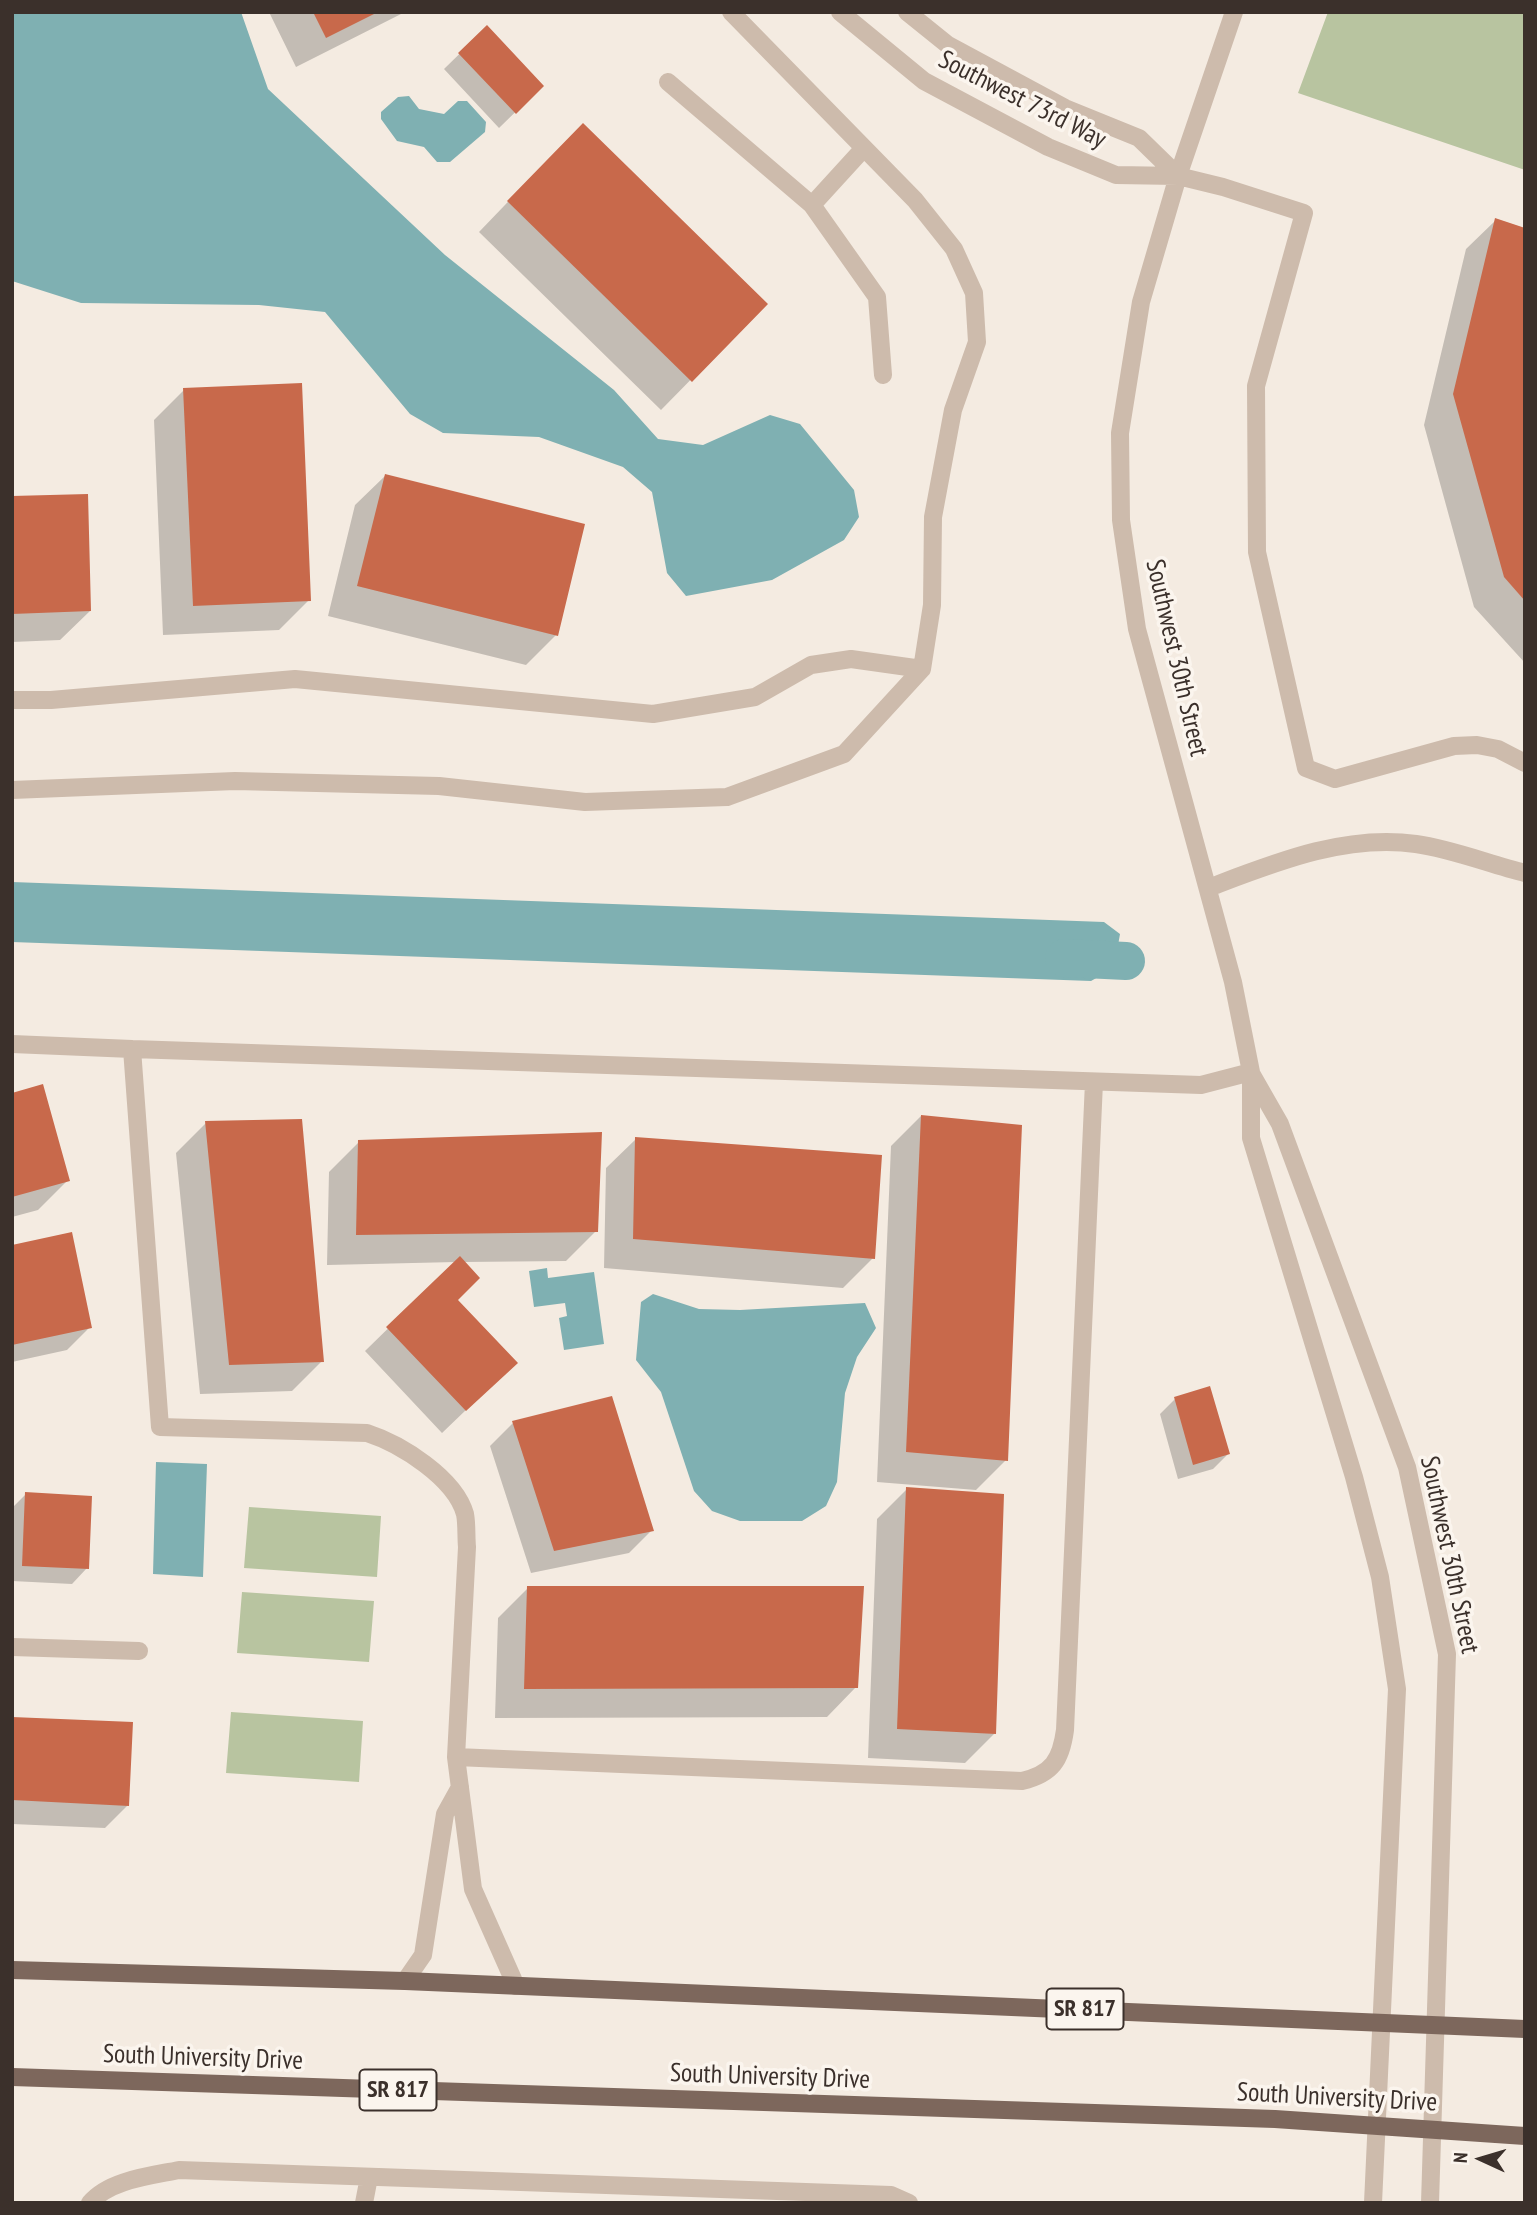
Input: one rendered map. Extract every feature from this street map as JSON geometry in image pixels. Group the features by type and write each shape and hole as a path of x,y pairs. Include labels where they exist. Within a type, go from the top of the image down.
{"main road":[{"name":"SR 817","path":"12,1970 405,1981 1437,2023 1525,2029"},
{"name":"South University Drive","path":"12,2077 1262,2119 1525,2136"}],"street":[{"path":"12,790 235,781 439,786 585,802 727,797 844,754 922,669 932,605 933,517 953,410 977,342 974,293 954,249 915,200 731,12"},
{"name":"Southwest 73rd Way","path":"840,12 924,82 1048,147 1116,175 1178,176"},
{"name":"Southwest 73rd Way","path":"908,12 948,46 1065,108 1139,138 1178,176"},
{"name":"Southwest 30th Street","path":"1234,12 1178,176 1141,302 1126,381 1120,433 1121,520 1137,629 1233,982 1251,1072 1251,1138 1357,1490 1380,1577 1397,1689 1373,2203"},
{"path":"668,82 812,205 877,297 883,374"},
{"path":"812,205 864,148"},
{"path":"1178,176 1304,213 1256,386 1257,552 1306,768 1335,779 1454,746 1498,749 1525,763"},
{"path":"12,700 51,700 295,679 653,714 755,697 811,665 851,659 922,669"},
{"path":"1208,888 1297,856 1380,842 1418,844 1525,873"},
{"path":"12,1044 1201,1085 1251,1072"},
{"path":"132,1049 160,1427 367,1433 394,1441 420,1459 455,1495 464,1514 467,1547 456,1757 473,1889 516,1986"},
{"name":"Southwest 30th Street","path":"1251,1072 1280,1124 1407,1466 1447,1654 1430,2203"},
{"path":"456,1757 1022,1781 1040,1777 1053,1768 1062,1752 1065,1730 1094,1082"},
{"path":"12,1647 139,1651"},
{"path":"405,1981 423,1955 445,1814 460,1787"},
{"path":"90,2203 97,2195 138,2178 179,2170 891,2195 909,2203"},
{"path":"364,2203 369,2177"}],"green space":[{"path":"1328,12 1525,12 1525,170 1298,93"},
{"path":"249,1507 381,1516 377,1577 244,1568"},
{"path":"242,1592 374,1601 369,1662 237,1653"},
{"path":"231,1712 363,1721 359,1782 226,1773"}],"water":[{"path":"12,12 241,12 268,89 445,255 614,390 658,439 703,445 770,415 800,424 854,490 859,517 844,540 772,580 686,596 667,573 652,492 623,467 539,437 443,433 410,414 325,312 259,305 81,303 12,281"},
{"path":"409,96 419,109 444,114 458,101 467,101 486,122 485,132 450,162 437,162 424,147 397,141 381,119 381,112 398,97"},
{"path":"12,882 1104,922 1120,934 1114,968 1091,981 12,942"},
{"path":"547,1268 548,1278 594,1272 604,1344 564,1350 559,1318 567,1316 565,1303 534,1307 529,1271"},
{"path":"653,1294 699,1309 740,1310 865,1303 876,1328 857,1357 845,1393 837,1482 826,1506 802,1521 740,1521 712,1511 694,1491 661,1392 636,1360 641,1302"},
{"path":"156,1462 207,1464 203,1577 153,1574"}],"building":[{"path":"313,12 378,12 326,38"},
{"path":"487,25 544,86 516,114 458,53"},
{"path":"583,123 768,304 692,382 507,201"},
{"path":"1495,218 1525,228 1525,601 1504,577 1453,394"},
{"path":"302,383 311,601 193,606 183,388"},
{"path":"385,474 585,524 558,636 357,586"},
{"path":"88,494 91,611 12,614 12,496"},
{"path":"43,1084 70,1181 12,1197 12,1093"},
{"path":"921,1115 1022,1125 1008,1461 906,1452"},
{"path":"302,1119 324,1362 229,1365 205,1121"},
{"path":"602,1132 598,1232 356,1235 358,1140"},
{"path":"635,1137 882,1155 875,1259 633,1239"},
{"path":"72,1232 92,1328 12,1345 12,1245"},
{"path":"460,1256 480,1278 458,1300 518,1363 466,1411 386,1327"},
{"path":"1210,1386 1230,1454 1193,1465 1174,1397"},
{"path":"612,1396 654,1531 554,1551 512,1421"},
{"path":"906,1487 1004,1494 996,1734 897,1729"},
{"path":"25,1492 92,1496 89,1569 22,1566"},
{"path":"527,1586 864,1586 858,1688 524,1689"},
{"path":"12,1717 133,1722 129,1806 12,1800"}],"waterway":[{"path":"1064,958 1126,961"}]}
